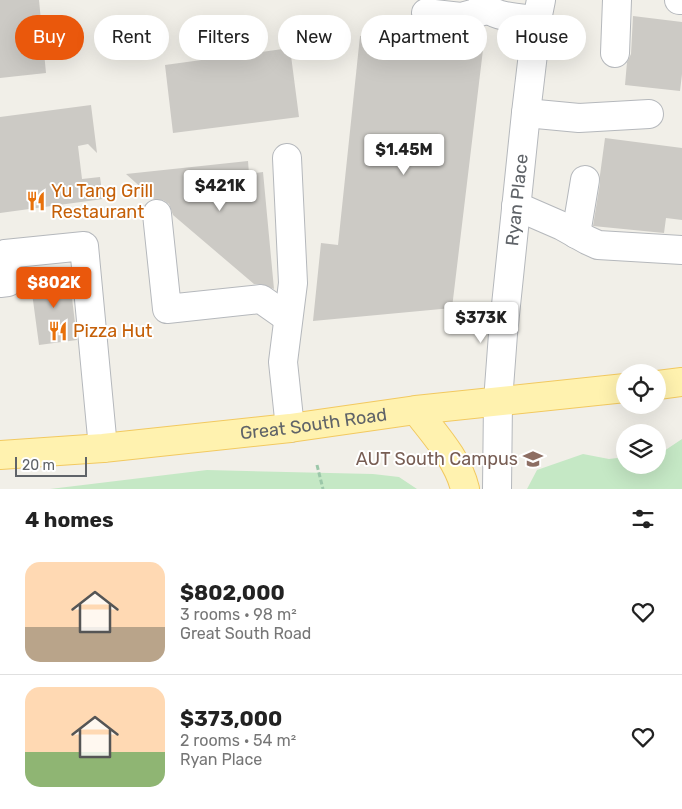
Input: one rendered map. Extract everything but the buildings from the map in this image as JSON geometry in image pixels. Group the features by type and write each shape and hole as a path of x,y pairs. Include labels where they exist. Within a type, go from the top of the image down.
{"main road":[{"path":"666,384 682,382"},
{"name":"Great South Road","path":"0,455 104,448 290,428 416,410 616,389"},
{"path":"416,410 446,450 456,467 465,489"}],"street":[{"path":"614,53 617,0"},
{"path":"426,13 461,17 485,5 502,15 539,10"},
{"name":"Ryan Place","path":"497,489 498,401 516,206 539,10"},
{"path":"526,113 579,118 649,114"},
{"path":"287,158 293,283 282,362 290,428"},
{"path":"576,234 585,180"},
{"path":"516,206 562,226 598,245 682,250"},
{"path":"157,214 166,309 261,299 288,318"},
{"path":"0,283 8,282 6,254 84,246 104,448"}],"path":[{"path":"317,465 322,489"}],"green space":[{"path":"682,439 682,489 527,489 537,470 583,454 609,459 616,458 616,474 666,474 666,450"},
{"path":"207,470 373,474 399,477 417,489 50,489"}],"place":[{"name":"Yu Tang Grill Restaurant","path":"36,201"},
{"name":"Pizza Hut","path":"58,331"},
{"name":"AUT South Campus","path":"533,459"}]}
